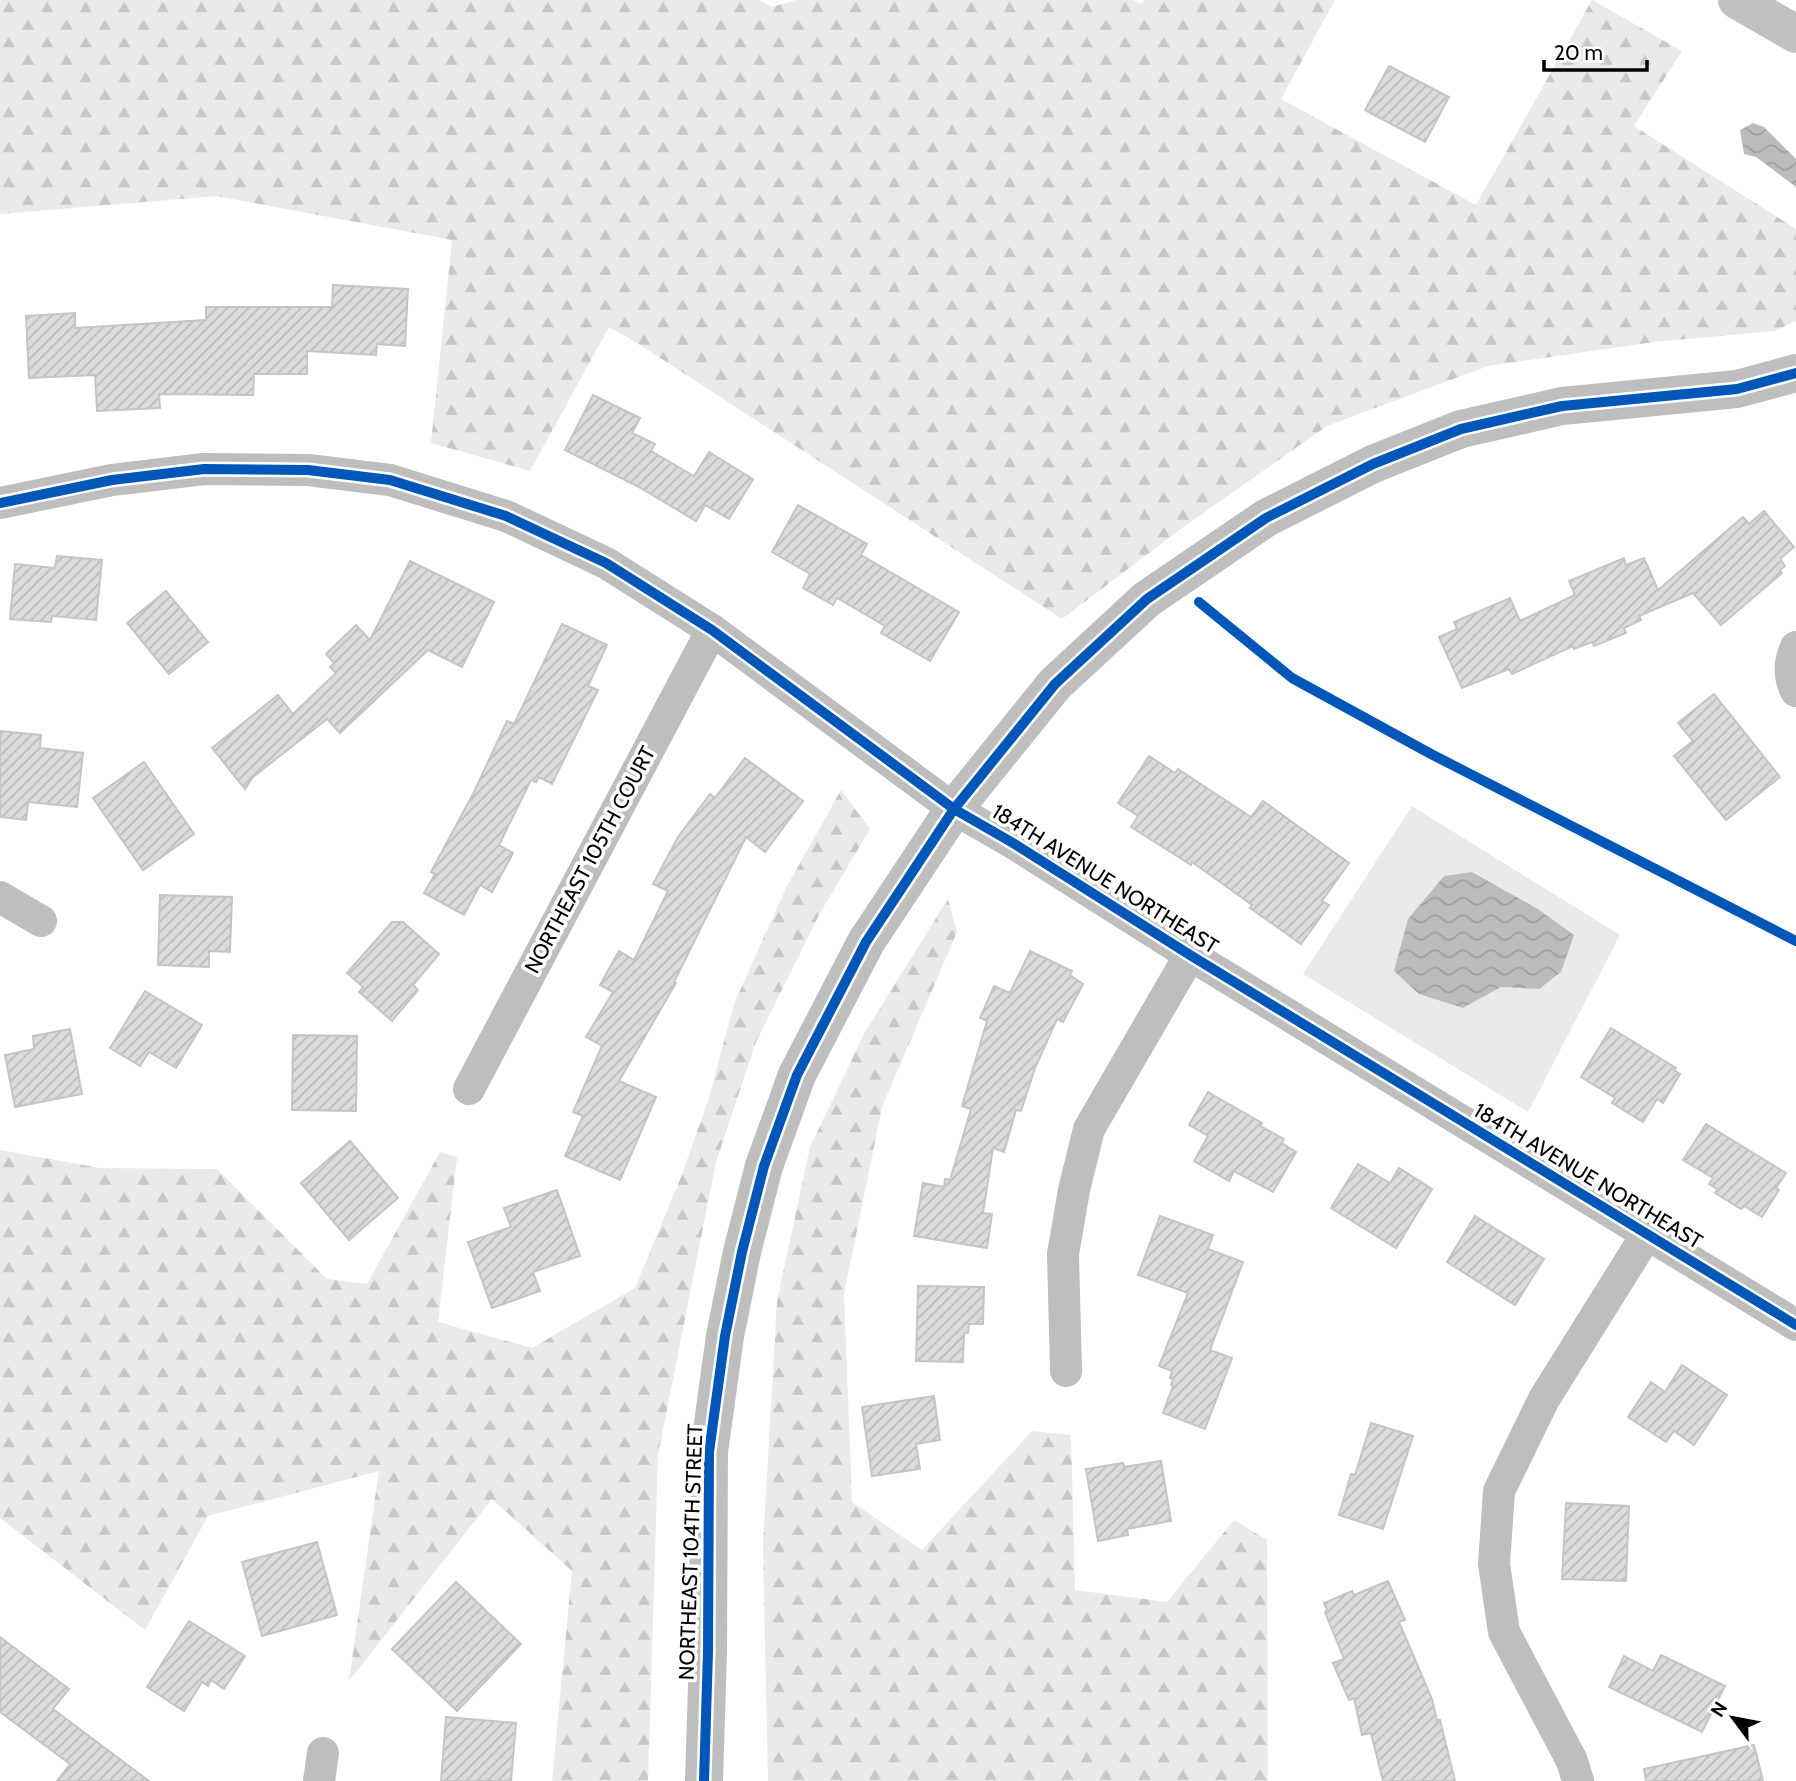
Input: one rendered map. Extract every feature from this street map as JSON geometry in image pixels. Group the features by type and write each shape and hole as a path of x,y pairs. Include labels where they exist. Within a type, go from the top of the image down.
{"main road":[{"path":"1737,0 1796,34"}],"street":[{"name":"NORTHEAST 104TH STREET","path":"704,1781 709,1452 726,1336 745,1240 764,1166 797,1075 866,942 954,808 1055,684 1147,599 1266,518 1373,464 1461,429 1562,406 1737,389 1796,373"},
{"name":"184TH AVENUE NORTHEAST","path":"0,503 112,481 204,469 308,470 390,480 506,516 606,563 712,630 954,808 1796,1325"},
{"name":"NORTHEAST 105TH COURT","path":"468,1089 712,630"},
{"path":"1796,647 1791,657 1790,672 1796,691"},
{"path":"0,897 41,921"},
{"path":"1066,1371 1063,1254 1074,1190 1089,1129 1190,955"},
{"path":"1578,1781 1572,1761 1504,1632 1494,1564 1499,1491 1544,1399 1647,1234"}],"green space":[{"path":"0,0 759,0 772,7 796,0 1133,0 1142,4 1144,0 1335,0 1281,99 1476,205 1592,0 1682,51 1634,126 1796,229 1796,321 1775,331 1654,342 1488,366 1327,426 1182,528 1062,619 609,327 530,471 431,443 452,240 216,196 0,214"},
{"path":"841,790 870,829 820,913 756,1042 716,1162 658,1455 648,1781 552,1781 572,1571 492,1499 349,1681 379,1471 208,1516 145,1630 0,1518 0,1150 100,1168 217,1169 327,1279 367,1284 440,1152 457,1157 438,1322 532,1348 635,1288 681,1177 709,1098 734,1004 786,888"},
{"path":"1412,806 1620,935 1528,1112 1303,974","holes":["1472,872 1538,909 1574,935 1539,989 1501,987 1463,1008"]},
{"path":"948,899 957,932 882,1107 844,1294 852,1502 922,1550 1032,1431 1071,1435 1075,1590 1167,1602 1234,1520 1267,1540 1268,1781 768,1781 763,1545 777,1301 810,1147 865,1032"}],"water":[{"path":"1753,123 1764,127 1796,159 1796,187 1756,157 1744,154 1740,130"},
{"path":"1472,872 1538,909 1574,935 1561,972 1539,989 1501,987 1463,1008 1419,994 1394,971 1408,919 1444,876"}],"building":[{"path":"1389,66 1449,97 1425,142 1365,110"},
{"path":"333,285 408,289 405,346 377,344 376,355 307,351 307,374 254,374 253,395 159,394 160,408 97,411 95,375 29,378 26,316 75,313 75,328 206,320 206,307 332,307"},
{"path":"593,395 640,418 632,433 655,444 651,451 694,476 709,452 753,479 729,519 705,505 696,521 637,486 565,450"},
{"path":"798,505 867,544 861,555 959,612 930,661 881,633 885,626 837,598 833,605 803,588 810,574 772,552"},
{"path":"1764,511 1794,547 1780,559 1785,566 1780,570 1782,573 1721,625 1693,593 1639,616 1641,620 1624,628 1626,633 1594,646 1592,642 1574,649 1573,646 1512,674 1509,669 1462,688 1439,637 1457,629 1454,622 1510,598 1520,621 1575,595 1569,581 1624,558 1626,565 1644,558 1658,590 1743,517 1749,524"},
{"path":"57,556 102,560 96,620 52,616 51,622 10,619 15,564 55,568"},
{"path":"410,561 494,602 462,667 428,650 340,733 327,719 253,777 245,789 212,748 278,695 293,714 336,673 330,667 334,663 326,654 356,625 370,640"},
{"path":"166,591 208,642 169,674 127,623"},
{"path":"562,624 607,645 588,686 598,690 552,784 539,777 536,782 531,780 499,845 513,853 492,892 480,885 464,915 424,893 435,874 431,872 474,792 507,721 514,724"},
{"path":"1714,694 1780,777 1726,820 1674,756 1693,741 1678,723"},
{"path":"0,731 41,735 40,748 83,753 77,807 28,802 26,820 0,817"},
{"path":"1149,756 1175,773 1178,769 1251,817 1263,801 1349,863 1322,901 1329,905 1301,944 1192,862 1191,865 1131,827 1138,816 1118,803"},
{"path":"745,758 803,801 765,852 746,837 674,982 676,983 619,1081 656,1097 620,1180 565,1156 583,1116 573,1112 602,1046 586,1037 613,992 600,985 619,951 634,960 668,891 653,884 678,837 710,794 715,798"},
{"path":"144,762 194,834 143,870 93,798"},
{"path":"160,895 232,897 230,952 209,951 209,967 158,965"},
{"path":"392,922 403,922 439,954 413,985 418,990 392,1021 359,992 363,987 347,973"},
{"path":"1030,951 1072,971 1070,975 1083,984 1063,1022 1057,1019 1035,1068 1021,1111 1016,1110 1004,1152 993,1148 983,1213 992,1214 987,1248 914,1236 923,1183 944,1187 945,1179 950,1180 971,1109 962,1106 987,1021 980,1018 994,986 1010,993"},
{"path":"145,991 202,1025 176,1068 149,1052 140,1066 110,1048"},
{"path":"1611,1028 1676,1068 1674,1070 1680,1074 1663,1103 1657,1099 1643,1122 1612,1103 1615,1098 1581,1077"},
{"path":"70,1029 82,1094 15,1107 5,1055 34,1049 33,1036"},
{"path":"293,1035 357,1036 356,1111 292,1110"},
{"path":"1208,1092 1262,1123 1260,1126 1284,1139 1282,1143 1296,1152 1273,1192 1234,1171 1229,1181 1194,1161 1208,1136 1189,1125"},
{"path":"1706,1124 1786,1173 1762,1217 1744,1206 1741,1209 1715,1193 1717,1189 1709,1184 1713,1178 1683,1160"},
{"path":"350,1141 398,1198 349,1240 301,1183"},
{"path":"1358,1164 1390,1183 1399,1168 1432,1189 1396,1248 1331,1208"},
{"path":"557,1190 580,1256 533,1272 540,1291 492,1308 468,1242 511,1227 504,1208"},
{"path":"1160,1216 1213,1235 1208,1249 1243,1262 1210,1350 1232,1358 1205,1429 1163,1413 1173,1379 1170,1378 1172,1371 1159,1366 1188,1293 1138,1275"},
{"path":"1475,1216 1544,1259 1515,1305 1447,1262"},
{"path":"918,1286 984,1287 983,1324 969,1324 968,1333 964,1333 963,1362 916,1361"},
{"path":"1682,1365 1727,1395 1694,1445 1674,1431 1666,1442 1628,1417 1651,1382 1665,1392"},
{"path":"934,1396 940,1440 916,1444 920,1469 872,1476 862,1407"},
{"path":"1371,1423 1413,1436 1383,1529 1339,1515 1351,1474 1355,1475"},
{"path":"1161,1461 1171,1521 1127,1529 1128,1535 1098,1541 1086,1469"},
{"path":"1566,1503 1629,1506 1626,1581 1562,1579"},
{"path":"317,1542 337,1615 262,1636 242,1562"},
{"path":"1388,1581 1405,1620 1399,1622 1432,1699 1437,1720 1440,1720 1455,1781 1383,1781 1371,1733 1362,1735 1354,1698 1349,1700 1333,1663 1344,1659 1324,1603 1352,1591 1354,1595"},
{"path":"456,1582 521,1644 457,1711 392,1649"},
{"path":"189,1621 245,1656 224,1689 211,1680 208,1686 202,1682 184,1711 147,1687"},
{"path":"0,1637 69,1689 53,1709 149,1781 57,1781 70,1764 0,1712"},
{"path":"1661,1655 1725,1686 1702,1732 1609,1687 1624,1656 1653,1671"},
{"path":"446,1717 516,1723 511,1781 441,1781"},
{"path":"1754,1745 1763,1781 1646,1781 1644,1769"}],"cycle path":[{"path":"704,1781 709,1452 725,1336 742,1252 764,1166 797,1075 866,942 954,809 1055,684 1147,599 1266,518 1373,464 1461,429 1562,406 1737,389 1796,373"},
{"path":"0,503 112,480 204,469 308,470 390,480 506,516 606,563 712,630 954,809 1796,1325"},
{"path":"1199,602 1292,678 1431,754 1796,941"}]}
